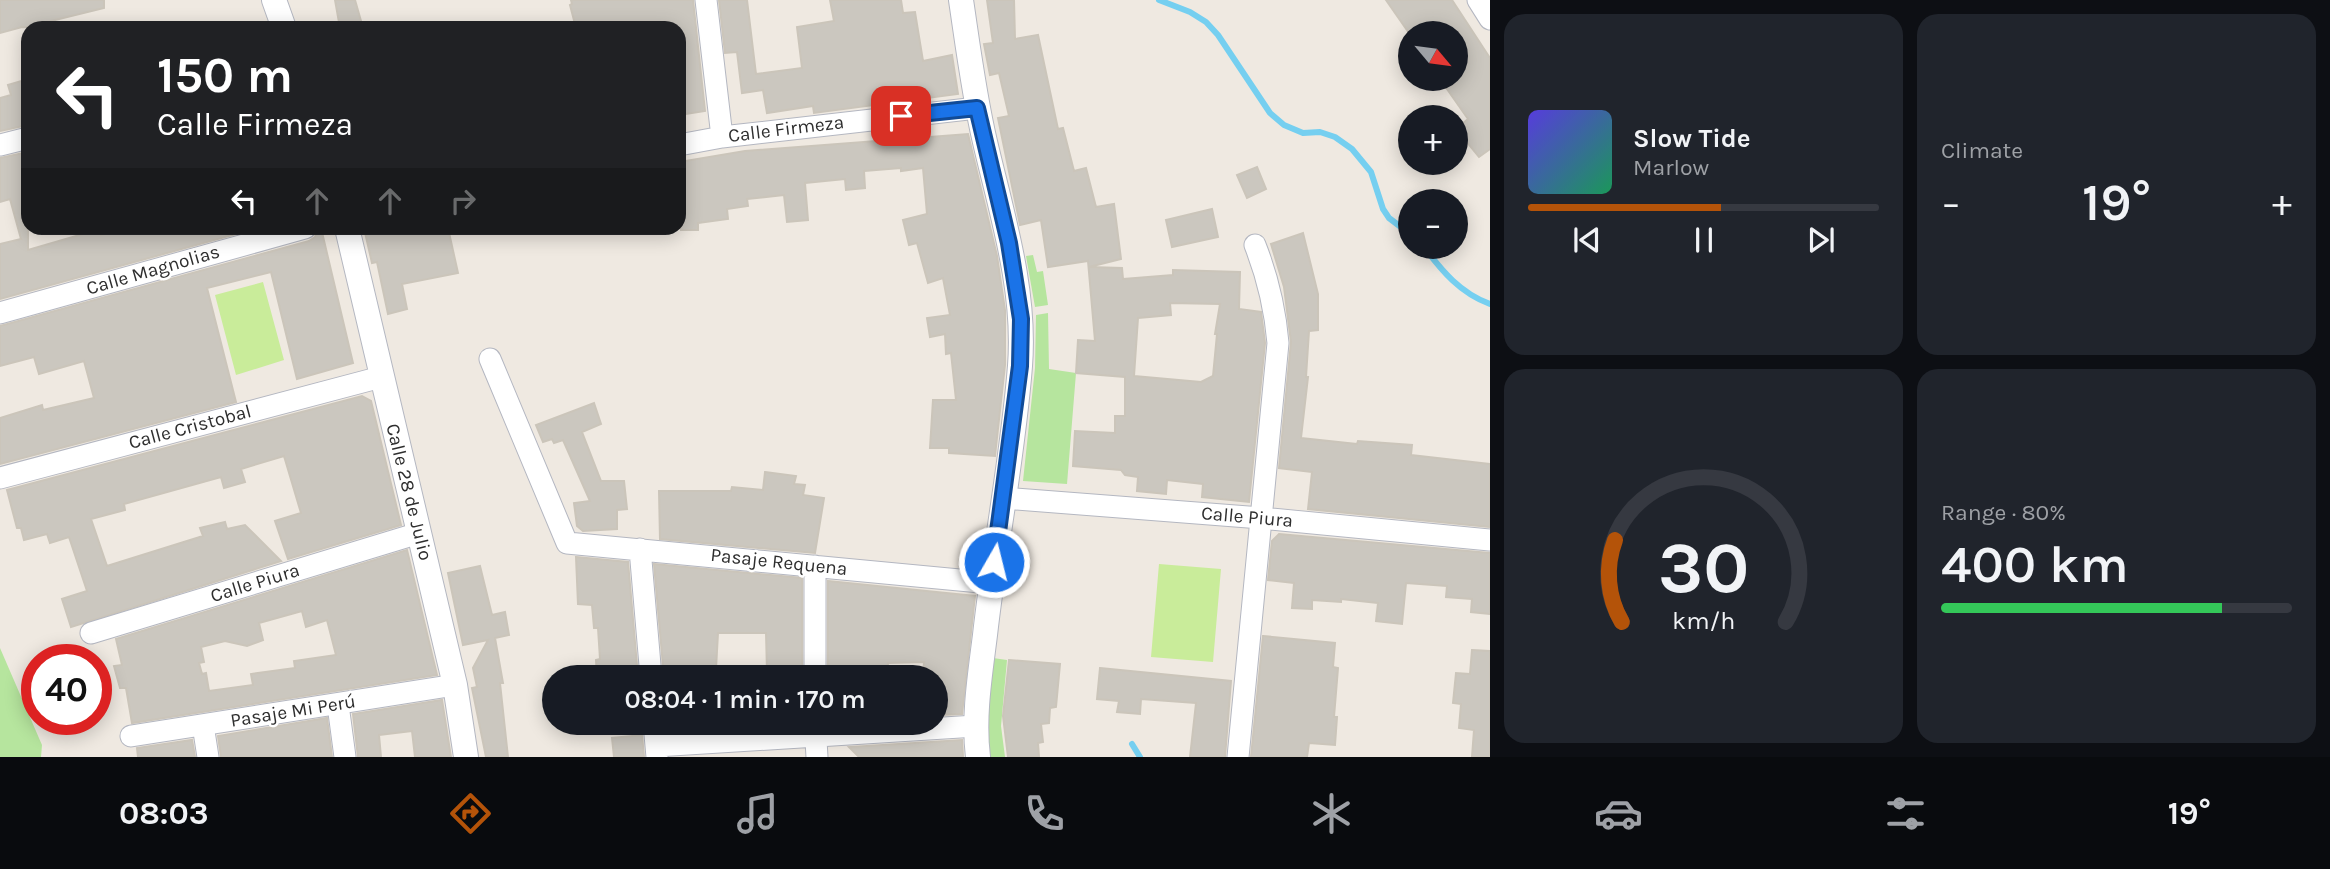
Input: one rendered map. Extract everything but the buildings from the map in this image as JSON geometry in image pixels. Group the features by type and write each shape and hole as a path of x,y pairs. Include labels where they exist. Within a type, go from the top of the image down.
{"street":[{"path":"274,0 282,21"},
{"path":"706,0 722,136"},
{"path":"961,0 977,108 1009,243 1021,319 1020,366 990,583 976,726 978,757"},
{"path":"1478,0 1490,19"},
{"name":"Calle Firmeza","path":"686,144 722,136 977,108"},
{"path":"0,145 21,140"},
{"name":"Calle Magnolias","path":"0,313 280,235"},
{"name":"Calle 28 de Julio","path":"349,235 455,685 466,757"},
{"path":"1238,757 1278,343 1267,276 1255,246"},
{"name":"Pasaje Requena","path":"490,359 567,543 990,583"},
{"name":"Calle Cristobal","path":"0,478 381,377"},
{"name":"Calle Piura","path":"1003,498 1261,518 1490,540"},
{"name":"Calle Piura","path":"91,633 419,533"},
{"path":"640,549 650,665"},
{"path":"815,566 815,665"},
{"name":"Pasaje Mi Perú","path":"131,736 455,685"},
{"path":"338,705 345,757"},
{"path":"203,725 208,757"},
{"path":"657,752 976,726"}],"green space":[{"path":"1033,255 1037,272 1043,271 1048,305 1035,307 1026,256"},
{"path":"263,282 284,360 236,375 215,295"},
{"path":"1048,313 1049,369 1076,373 1067,484 1023,481 1035,368 1036,315"},
{"path":"1159,564 1221,569 1213,662 1151,657"},
{"path":"0,648 21,696 21,735 38,735 42,745 41,757 0,757"},
{"path":"993,658 1007,660 1001,726 1005,757 990,757 987,726"}],"waterway":[{"path":"1159,0 1190,12 1206,22 1218,35 1270,113 1284,125 1303,133 1320,132 1335,137 1352,149 1371,172 1383,209 1398,225"},
{"path":"1434,259 1461,287 1490,304"},
{"path":"1132,744 1140,757"}],"route":[{"path":"901,116 977,108 1009,243 1021,319 1020,366 994,562"}]}
